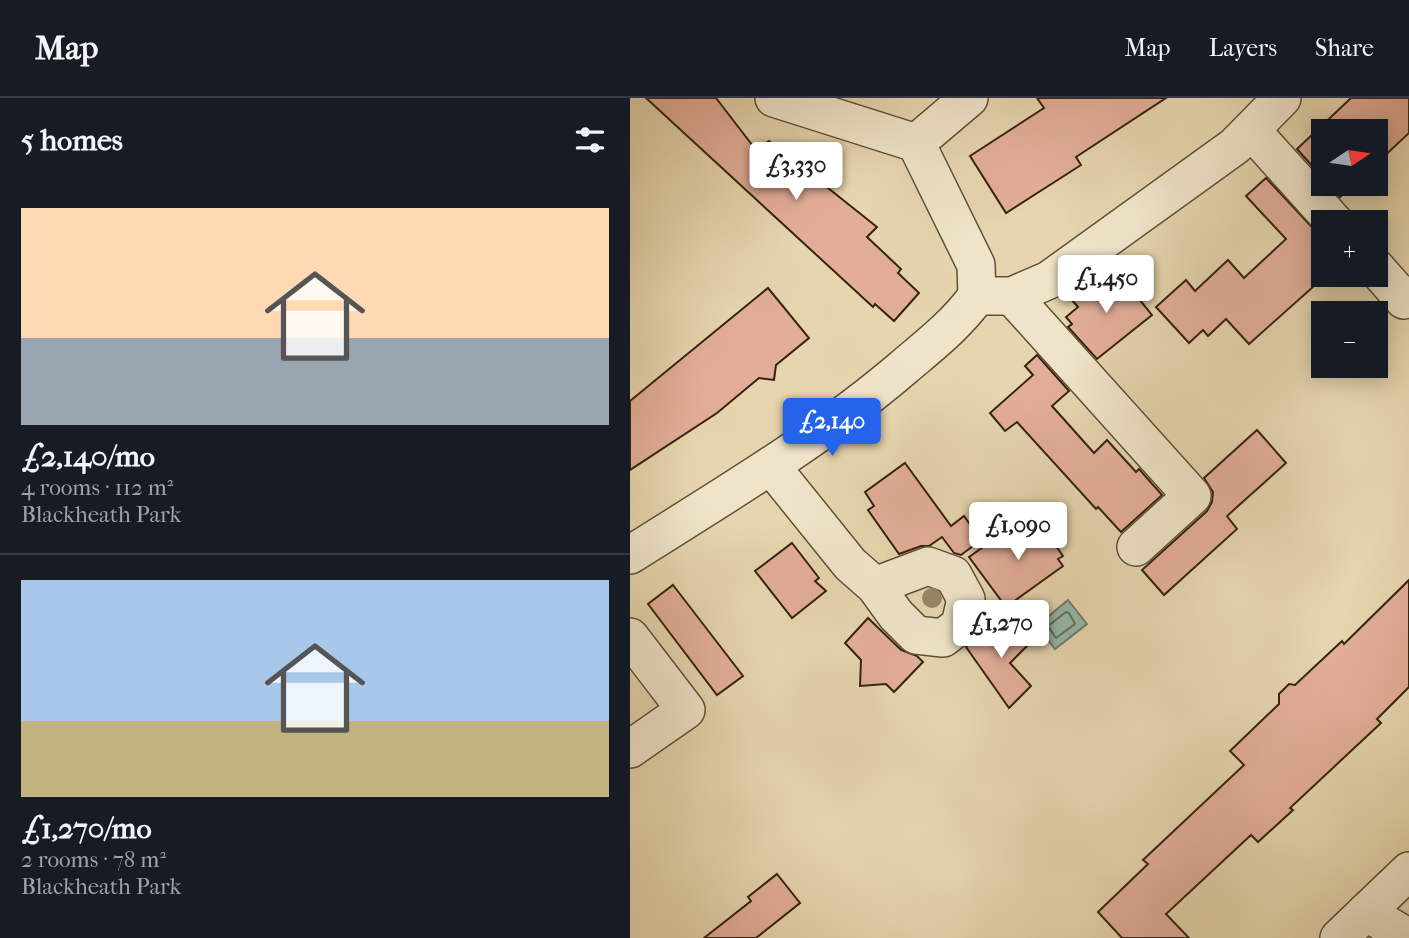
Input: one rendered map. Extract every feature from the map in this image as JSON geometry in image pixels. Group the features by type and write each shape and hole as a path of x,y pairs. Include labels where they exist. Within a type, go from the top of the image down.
{"street":[{"path":"630,555 771,466 869,397 960,320 976,296 976,265 916,143 774,98"},
{"path":"916,143 969,98"},
{"path":"976,296 1012,296 1049,279 1235,146 1282,98"},
{"path":"1251,130 1323,210"},
{"path":"1388,282 1404,300 1409,295"},
{"path":"1012,296 1192,496 1136,547"},
{"path":"771,466 850,564 875,586"},
{"path":"630,637 686,710 630,749"},
{"path":"1339,938 1409,871"},
{"path":"1366,912 1409,938"}],"water":[{"path":"1068,600 1087,624 1055,649 1037,626"}],"building":[{"path":"646,98 716,98 756,150 769,141 877,227 867,237 901,269 898,273 919,293 894,321 875,304 873,307"},
{"path":"1037,98 1166,98 1076,157 1081,165 1006,213 970,156 1044,108"},
{"path":"1351,98 1409,98 1409,133 1388,153 1388,119 1329,119"},
{"path":"1311,136 1311,165 1297,149"},
{"path":"1266,178 1311,226 1313,287 1249,344 1226,319 1208,336 1203,330 1189,343 1156,307 1186,280 1195,291 1228,260 1244,278 1286,239 1246,196"},
{"path":"1119,274 1152,315 1097,359 1068,327 1072,324 1066,317 1078,307 1072,300 1095,281 1101,289"},
{"path":"768,288 809,338 776,365 774,380 759,378 717,413 630,470 630,401"},
{"path":"1037,355 1069,391 1052,406 1094,453 1107,440 1136,472 1139,469 1162,495 1121,532 1098,507 1096,509 1017,422 1005,431 990,413 1033,375 1025,366"},
{"path":"1257,430 1286,463 1227,516 1237,529 1164,595 1142,570 1207,511 1213,492 1204,478"},
{"path":"905,463 951,526 964,516 981,540 961,555 954,553 942,537 929,546 899,554 868,510 874,506 865,492"},
{"path":"1035,517 1063,556 1058,559 1063,566 1006,607 969,557 999,536 1003,541"},
{"path":"792,543 819,578 815,581 826,591 792,618 755,571"},
{"path":"1409,580 1409,687 1377,719 1381,723 1290,808 1293,810 1258,842 1251,835 1166,914 1189,938 1122,938 1098,912 1148,864 1143,860 1244,765 1230,751 1279,704 1279,694 1289,684 1295,685 1342,641 1344,644"},
{"path":"673,585 743,676 717,695 648,604"},
{"path":"1004,617 1029,644 1010,663 1031,686 1009,708 966,647 980,631 984,636"},
{"path":"868,618 901,650 917,656 923,662 894,692 886,684 860,686 861,660 845,643"},
{"path":"777,874 800,903 756,938 704,938 751,901 748,897"}]}
